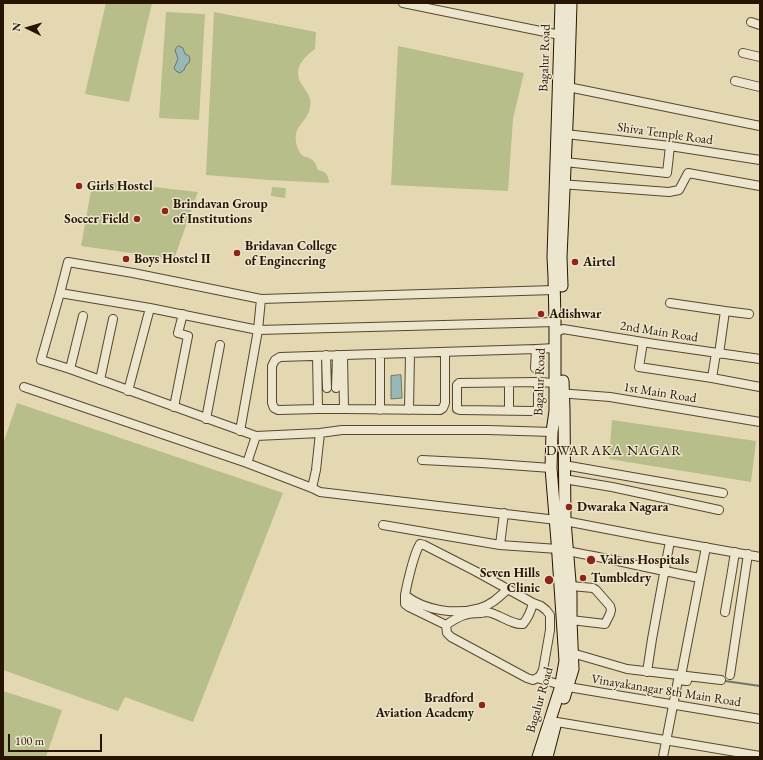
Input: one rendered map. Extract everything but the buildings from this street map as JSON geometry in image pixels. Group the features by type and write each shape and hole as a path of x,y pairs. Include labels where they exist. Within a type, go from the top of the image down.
{"main road":[{"name":"Bagalur Road","path":"541,757 557,722 564,686 565,661 568,642 563,550 560,520 551,468 552,432 558,389 558,328 561,257 561,3"},
{"name":"Bagalur Road","path":"560,520 564,479 564,410 558,389 556,348 558,328 554,290 553,257 560,184 565,162 571,3"},
{"name":"Bagalur Road","path":"563,550 571,586 567,617"},
{"name":"Bagalur Road","path":"541,757 564,686"}],"street":[{"path":"403,3 560,35"},
{"path":"752,22 760,25"},
{"path":"743,53 760,57"},
{"path":"735,81 760,87"},
{"path":"568,87 760,126"},
{"name":"Shiva Temple Road","path":"566,134 670,146 760,160"},
{"path":"565,162 667,173 670,146"},
{"path":"560,184 669,192 679,190 688,173 760,186"},
{"path":"552,432 480,430 342,430 320,433 256,436 41,360 68,262 133,273 261,299 554,290"},
{"name":"2nd Main Road","path":"60,293 150,308 258,330 558,328 717,354 760,359"},
{"path":"240,431 258,330 261,299"},
{"path":"670,303 749,314"},
{"path":"128,391 150,308"},
{"path":"712,378 725,310"},
{"path":"174,407 188,336 178,333 182,314"},
{"path":"70,369 83,316"},
{"path":"100,380 113,319"},
{"path":"643,342 638,367 760,387"},
{"path":"206,419 220,345"},
{"path":"445,352 445,403 443,408 440,410 278,410 274,408 272,403 272,366 275,360 280,357 556,348"},
{"path":"535,368 536,349"},
{"path":"409,410 410,353"},
{"path":"380,354 380,410"},
{"path":"326,355 327,388"},
{"path":"336,388 340,355"},
{"path":"340,355 344,409"},
{"path":"316,356 318,409"},
{"path":"509,382 509,411 533,411 538,408 538,382"},
{"name":"1st Main Road","path":"509,411 457,409 457,386 459,383 538,382 558,389 760,422"},
{"path":"24,387 247,463 320,492 560,520 760,557"},
{"path":"312,488 316,470 320,433"},
{"path":"247,463 256,436"},
{"path":"422,460 482,462 551,468"},
{"path":"564,465 723,493"},
{"path":"564,479 612,487 720,510"},
{"path":"500,544 504,513"},
{"path":"383,525 500,544 563,550 700,578"},
{"path":"647,672 670,541"},
{"path":"533,604 526,621 519,625 488,612 465,614 446,625 409,607 405,604 405,595 418,546 420,544 424,545 546,610 550,615 550,630 542,670 540,676 537,678"},
{"path":"681,676 706,547"},
{"path":"724,612 735,552"},
{"path":"730,675 748,554"},
{"path":"550,615 605,624 611,610 610,606 596,590 593,588 571,586"},
{"path":"405,595 410,599 436,609 463,611 480,608 496,600 508,589"},
{"name":"Vinayakanagar 8th Main Road","path":"446,625 447,633 451,638 533,680 537,678 564,686 760,719"},
{"path":"550,630 568,642 627,669 722,683 678,680 663,757"},
{"path":"557,722 760,756"}],"green space":[{"path":"106,3 152,3 129,102 85,94"},
{"path":"166,12 205,14 199,120 159,118"},
{"path":"214,12 316,32 315,49 306,56 300,64 298,74 302,85 309,95 310,104 309,112 296,133 296,139 297,146 301,154 312,160 316,164 318,170 323,171 326,174 329,183 206,175"},
{"path":"398,46 524,73 513,119 508,191 391,185"},
{"name":"Soccer Field","path":"93,180 198,192 174,259 81,246"},
{"path":"272,187 286,188 285,198 271,196"},
{"path":"17,403 283,493 193,722 125,697 118,711 3,670 3,444"},
{"path":"612,420 756,441 751,482 609,459"},
{"path":"3,691 62,710 46,757 3,757"}],"water":[{"path":"179,46 183,48 185,54 189,56 190,59 184,70 180,73 174,68 178,59 175,50"},
{"path":"401,375 402,398 391,399 391,376"}],"waterway":[{"path":"725,681 760,686"}],"place":[{"name":"Girls Hostel","path":"79,186"},
{"name":"Brindavan Group of Institutions","path":"165,211"},
{"name":"Soccer Field","path":"137,219"},
{"name":"Bridavan College of Engineering","path":"237,253"},
{"name":"Boys Hostel II","path":"126,259"},
{"name":"Airtel","path":"575,262"},
{"name":"Adishwar","path":"541,314"},
{"name":"Dwaraka Nagara","path":"569,507"},
{"name":"Valens Hospitals","path":"591,560"},
{"name":"Tumbledry","path":"583,578"},
{"name":"Seven Hills Clinic","path":"549,580"},
{"name":"Bradford Aviation Academy","path":"482,705"}],"district":[{"name":"DWARAKA NAGAR","path":"614,451"}]}
